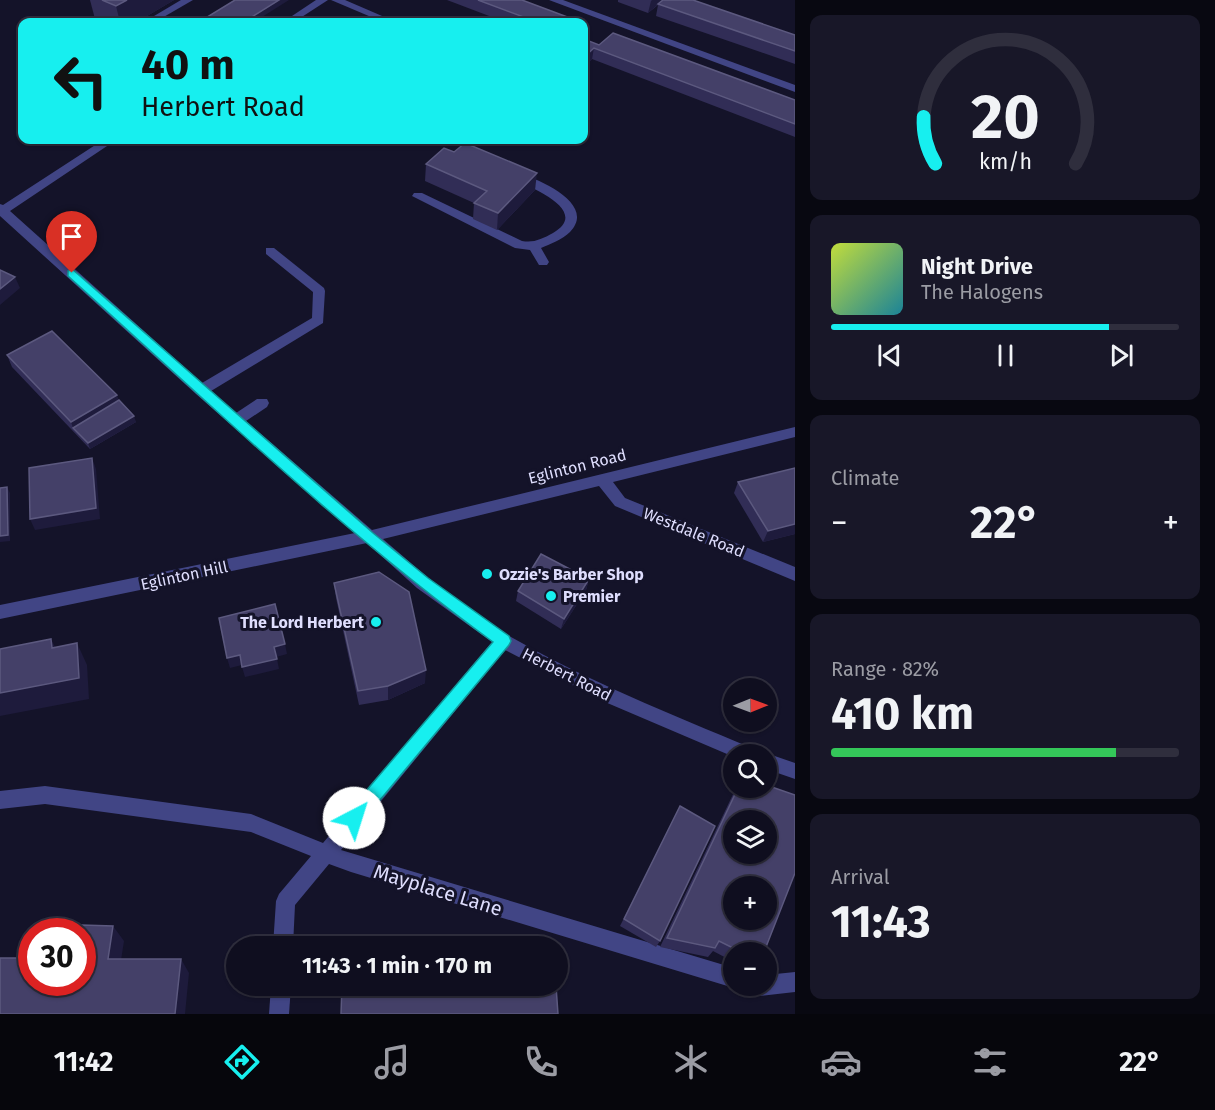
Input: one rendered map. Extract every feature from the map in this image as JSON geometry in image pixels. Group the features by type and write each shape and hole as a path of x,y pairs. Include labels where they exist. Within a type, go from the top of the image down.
{"street":[{"path":"156,18 188,0"},
{"path":"294,18 323,0"},
{"path":"336,0 381,18"},
{"path":"554,0 795,89"},
{"path":"1,210 104,144"},
{"path":"418,196 519,245 534,247 566,230 570,224 568,208 558,195 506,172"},
{"name":"Herbert Road","path":"1,210 201,390 423,583 503,641 611,697 723,744"},
{"path":"534,247 543,262"},
{"path":"201,390 318,320 319,291 270,251"},
{"path":"236,420 262,403"},
{"name":"Eglinton Road","path":"368,537 795,432"},
{"name":"Westdale Road","path":"602,479 620,502 795,573"},
{"name":"Eglinton Hill","path":"0,612 368,537"},
{"path":"284,936 286,901 503,641"},
{"path":"777,765 795,771"},
{"name":"Mayplace Lane","path":"0,800 45,795 251,823 324,854 723,975"},
{"path":"777,984 795,982"},
{"path":"279,1014 280,996"}],"building":[{"path":"102,0 127,0 116,6"},
{"path":"235,0 279,0 250,18 206,18"},
{"path":"478,0 522,0 570,18 526,18"},
{"path":"663,0 693,0 795,35 795,51 658,4"},
{"path":"613,33 795,100 795,124 594,48 588,53 588,41 599,45"},
{"path":"464,144 467,144 537,173 498,213 474,203 487,191 426,164 444,148 454,152"},
{"path":"0,270 15,277 0,289"},
{"path":"52,331 117,395 71,422 7,355"},
{"path":"119,400 134,416 88,443 73,428"},
{"path":"92,458 96,508 30,519 29,468"},
{"path":"795,468 795,524 768,531 738,482"},
{"path":"7,487 8,535 0,536 0,488"},
{"name":"Premier","path":"541,554 589,579 564,619 518,591"},
{"path":"379,572 409,592 426,670 388,686 358,691 334,583"},
{"path":"275,604 285,644 274,647 277,659 242,667 240,655 227,658 219,618"},
{"path":"51,639 52,648 77,643 79,678 0,693 0,649"},
{"path":"777,789 795,795 795,873 777,919 777,876 723,876 723,930 773,930 768,942 723,943 719,941 715,948 667,938 723,820 723,864 777,864 777,810 728,810 733,798 777,798"},
{"path":"680,806 715,826 660,941 624,919"},
{"path":"96,925 113,926 108,959 181,959 175,1014 0,1014 0,958 18,958 18,996 96,996"},
{"path":"342,996 557,996 558,1014 341,1014"}],"place":[{"name":"Ozzie's Barber Shop","path":"487,574"},
{"name":"Premier","path":"551,596"},
{"name":"The Lord Herbert","path":"376,622"}],"route":[{"path":"72,273 368,537 423,583 503,641 354,818"}]}
